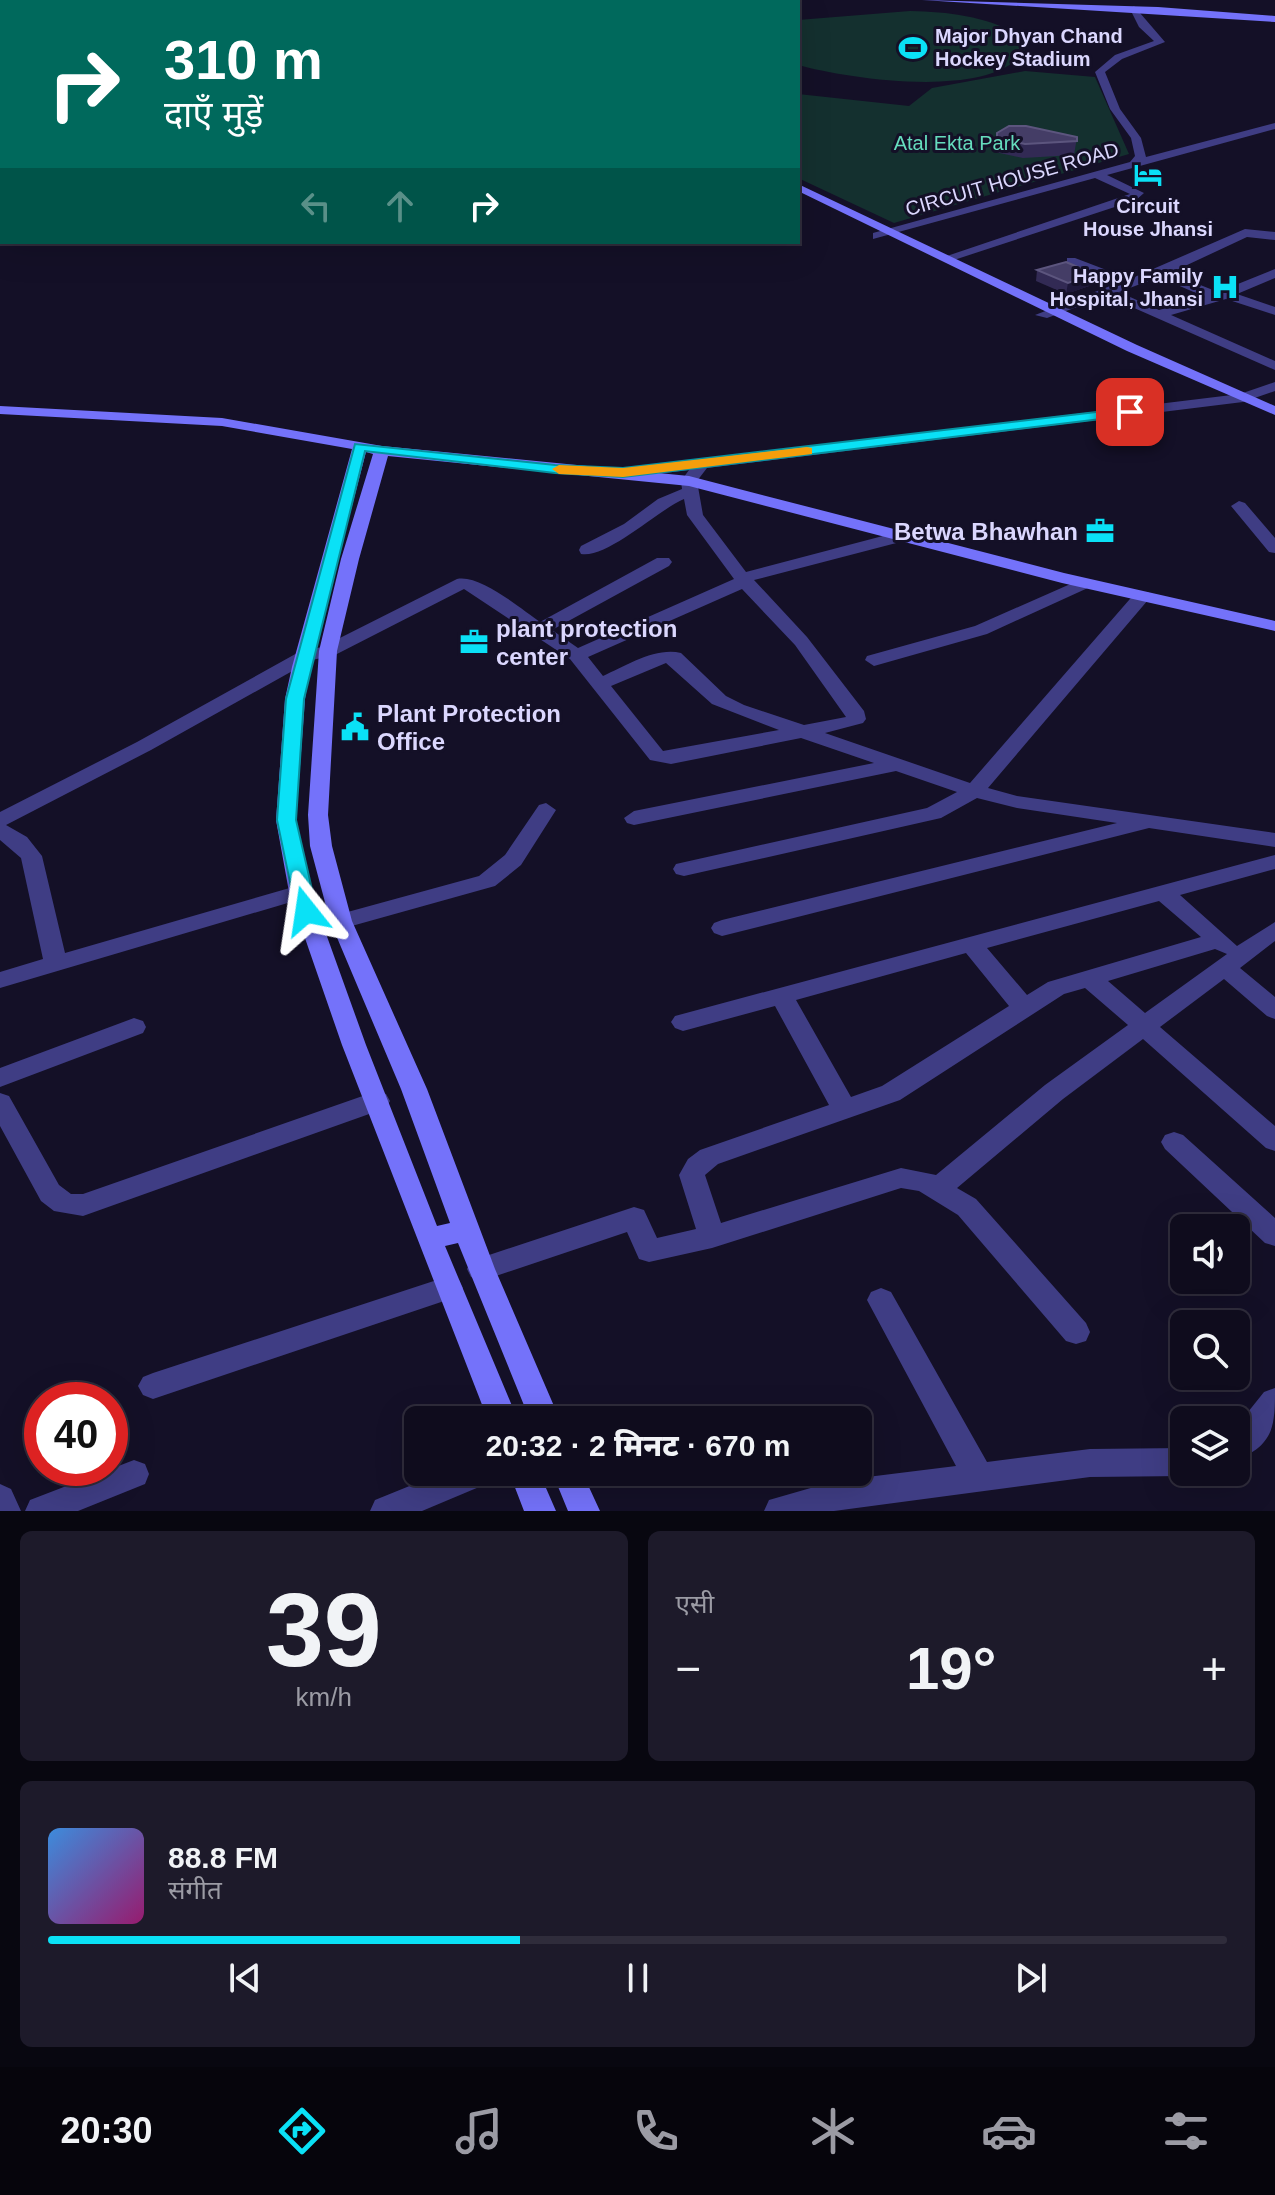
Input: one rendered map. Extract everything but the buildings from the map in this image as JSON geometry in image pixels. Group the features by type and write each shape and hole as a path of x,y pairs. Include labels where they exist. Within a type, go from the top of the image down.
{"street":[{"path":"926,0 1275,19"},
{"name":"CIRCUIT HOUSE ROAD","path":"877,236 1134,164 1141,157 1137,143 1115,109 1100,72 1105,64 1160,42 1142,25 1134,9"},
{"path":"1134,164 1275,126"},
{"path":"1249,134 1275,142"},
{"path":"1137,143 1186,151"},
{"path":"947,258 1132,198 1138,193 1095,174"},
{"path":"800,188 947,258 1048,312 1159,273 1245,233 1275,236"},
{"path":"800,198 1235,399 1275,421"},
{"path":"1071,261 1129,283"},
{"path":"1159,273 1275,311"},
{"path":"1159,314 1222,295 1275,273"},
{"path":"1106,291 1275,366"},
{"path":"623,473 1235,399 1275,386"},
{"path":"1235,399 1275,411"},
{"path":"0,410 222,422 371,449 555,469 623,473 690,486 1084,583 1275,626"},
{"path":"371,449 350,559 317,654 295,699 286,820 300,892 354,1045 497,1406"},
{"path":"587,550 630,528 690,486 702,464"},
{"path":"0,820 317,654 463,583 478,589 577,655 650,752 664,758 850,722 856,715 801,641 744,580 695,515 690,486"},
{"path":"1239,506 1271,538"},
{"path":"577,655 744,580 898,537"},
{"path":"539,630 663,562"},
{"path":"874,660 981,630 1084,583"},
{"path":"684,869 934,813 974,791 1142,596"},
{"path":"317,654 318,815 321,846 341,921 414,1089 481,1269 539,1406"},
{"path":"600,684 663,657 674,657 719,700 974,791 1017,802 1275,840"},
{"path":"634,818 900,764"},
{"path":"341,921 487,881 513,860 546,810"},
{"path":"722,928 1151,822"},
{"path":"0,830 19,842 31,856 56,964"},
{"path":"683,1022 1275,862"},
{"path":"0,980 300,892"},
{"path":"1162,892 1219,940 1232,962 1275,1010"},
{"path":"939,1188 1054,1092 1275,930"},
{"path":"712,1237 692,1175 697,1166 709,1157 891,1093 1022,1006 1056,988 1219,940"},
{"path":"971,944 1022,1006"},
{"path":"1089,978 1275,1141"},
{"path":"781,995 845,1110"},
{"path":"0,1078 134,1027"},
{"path":"354,1045 390,1034"},
{"path":"0,1103 50,1193 61,1204 73,1207 89,1204 377,1101"},
{"path":"1174,1142 1275,1235"},
{"path":"481,1269 634,1218 649,1251 712,1237 901,1178 924,1181 967,1207 1076,1332"},
{"path":"429,1240 466,1229"},
{"path":"153,1386 449,1288"},
{"path":"881,1300 979,1478"},
{"path":"1250,1434 1275,1401"},
{"path":"780,1511 835,1496 1090,1463 1170,1462"},
{"path":"41,1511 134,1474"},
{"path":"386,1511 446,1486"},
{"path":"530,1486 540,1511"},
{"path":"573,1486 584,1511"},
{"path":"0,1499 5,1511"}],"green space":[{"name":"Major Dhyan Chand Hockey Stadium","path":"910,11 942,13 987,21 1029,41 1016,61 992,73 961,80 888,80 800,66 800,20"},
{"name":"Atal Ekta Park","path":"1025,71 1095,77 1129,154 894,223 800,179 800,94 909,106 932,88"}],"slow traffic":[{"path":"559,469 623,473 807,451"}],"place":[{"name":"Major Dhyan Chand Hockey Stadium","path":"913,48"},
{"name":"Circuit House Jhansi","path":"1148,175"},
{"name":"Happy Family Hospital, Jhansi","path":"1225,287"},
{"name":"Betwa Bhawhan","path":"1100,531"},
{"name":"plant protection center","path":"474,642"},
{"name":"Plant Protection Office","path":"355,727"}],"route":[{"path":"306,911 286,820 295,699 360,447 555,469 623,473 1130,412"}]}
